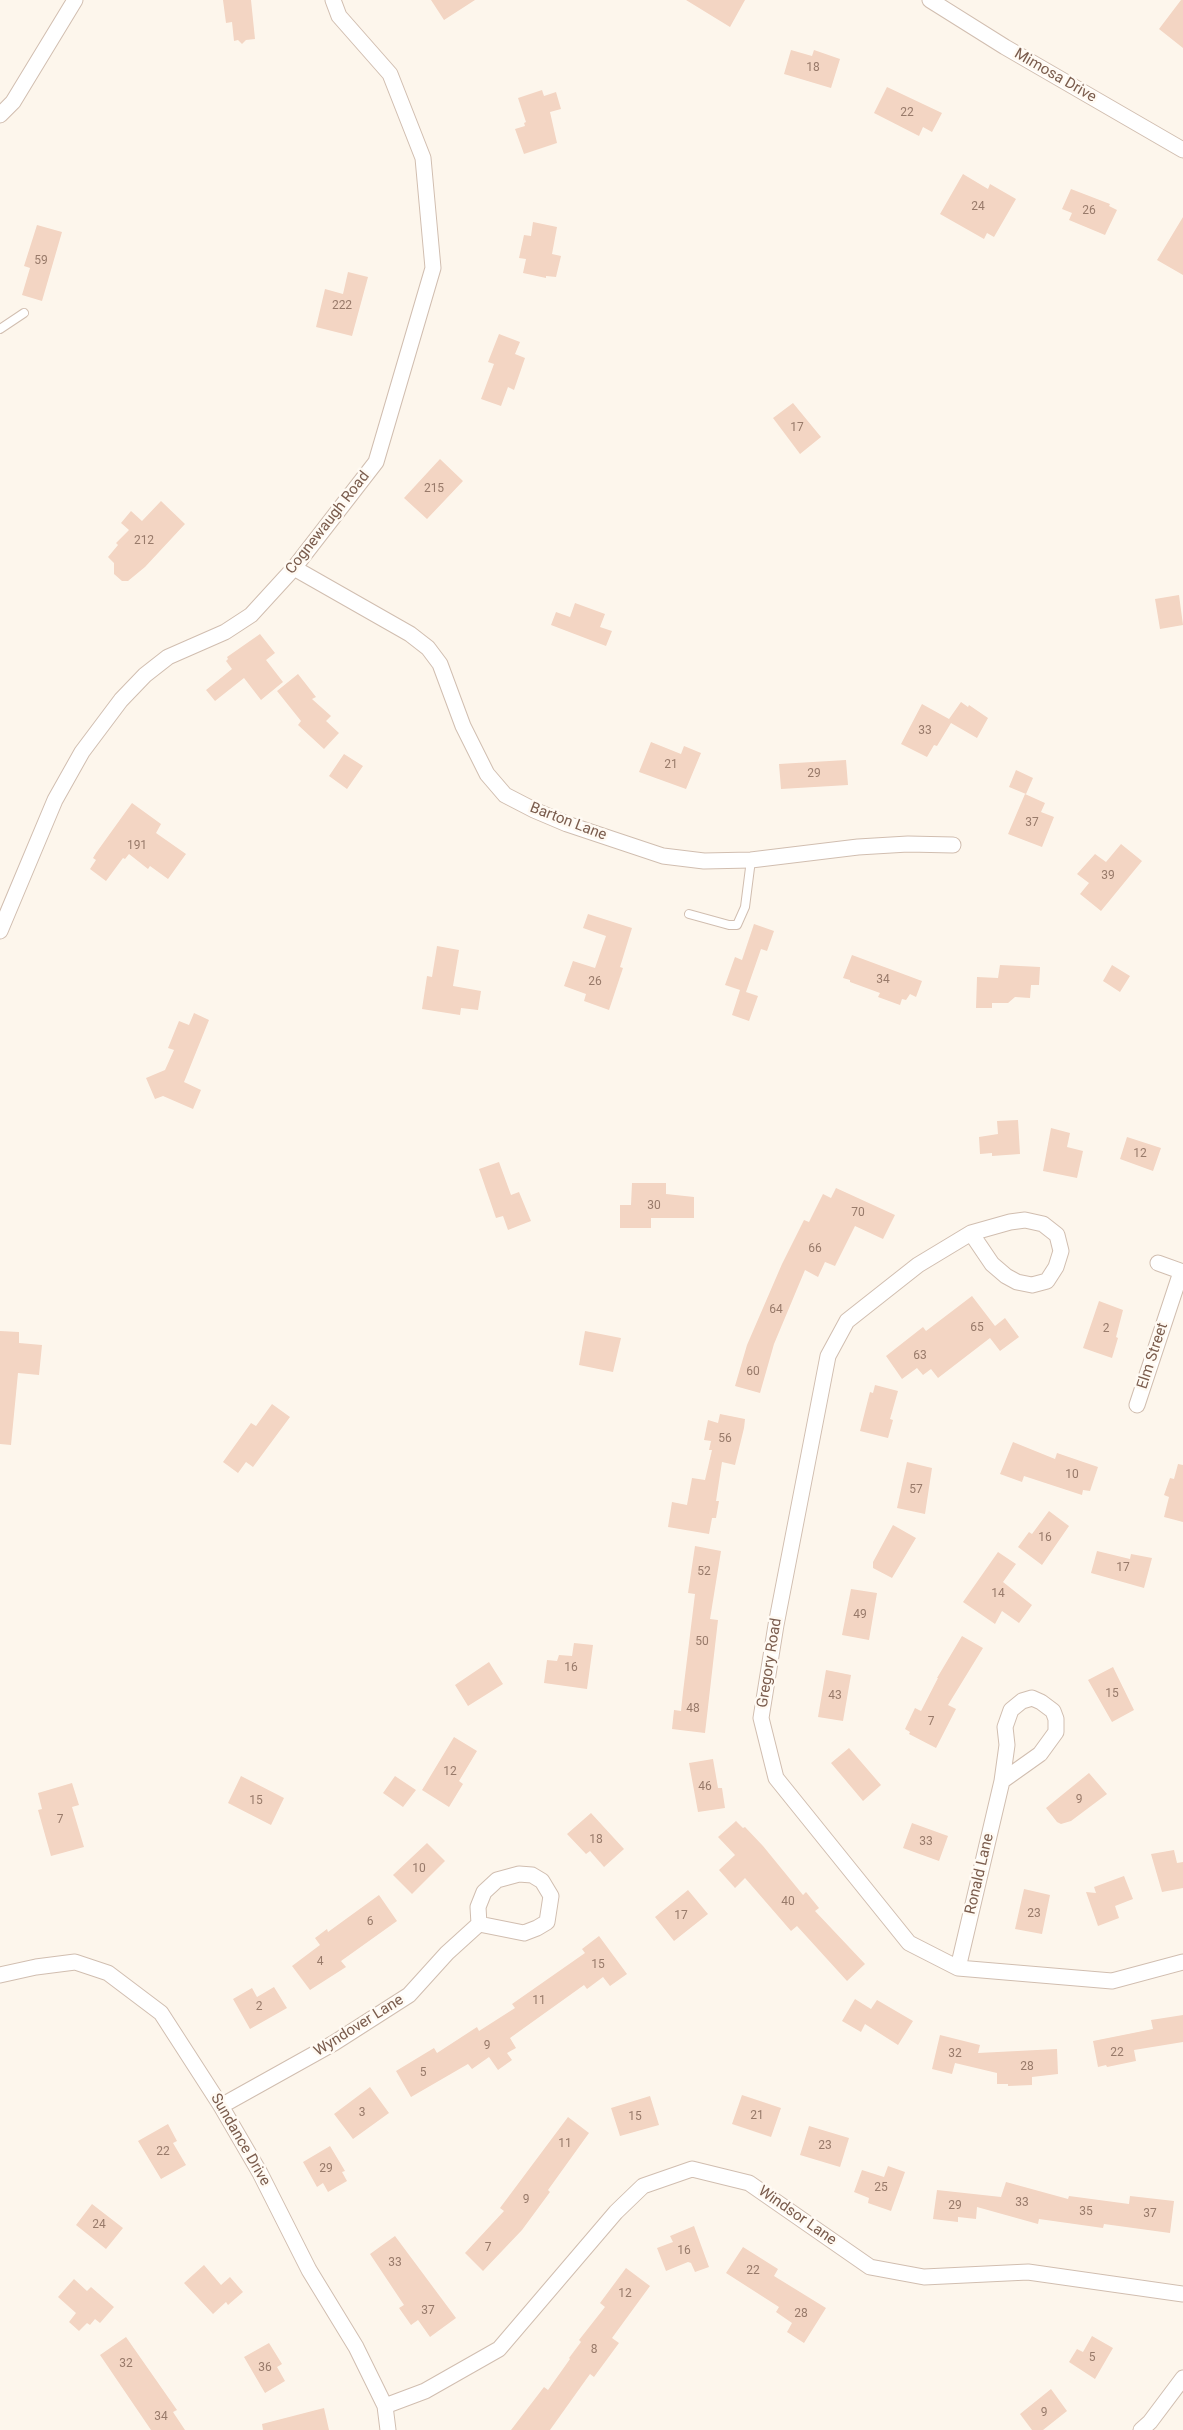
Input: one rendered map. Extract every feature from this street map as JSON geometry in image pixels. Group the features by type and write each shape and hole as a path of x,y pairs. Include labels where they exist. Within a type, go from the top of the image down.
{"street":[{"path":"0,115 13,102 75,0"},
{"name":"Cognewaugh Road","path":"0,931 55,800 82,752 121,700 145,675 168,657 225,632 250,615 294,568 375,462 434,268 423,158 409,118 390,74 339,16 333,0"},
{"name":"Mimosa Drive","path":"930,0 1005,47 1183,150"},
{"name":"Barton Lane","path":"294,568 410,634 428,648 440,664 463,726 487,774 505,795 567,824 663,856 704,861 751,860 858,847 908,844 953,845"},
{"name":"Gregory Road","path":"971,1233 992,1264 1017,1282 1032,1285 1047,1281 1056,1267 1060,1251 1056,1235 1043,1224 1025,1220 971,1233 918,1265 847,1321 828,1356 776,1625 761,1718 776,1778 909,1943 958,1968 1112,1981 1183,1962"},
{"path":"1158,1263 1182,1272"},
{"name":"Elm Street","path":"1137,1405 1182,1272"},
{"name":"Ronald Lane","path":"958,1968 1002,1781 1007,1745 1005,1727 1011,1710 1022,1701 1032,1698 1053,1711 1056,1719 1056,1732 1040,1754 1002,1781"},
{"path":"519,1874 532,1875 542,1881 551,1896 547,1922 537,1929 524,1933 479,1924 478,1907 484,1892 497,1880 519,1874"},
{"name":"Wyndover Lane","path":"221,2106 334,2043 409,1995 447,1953 479,1924"},
{"name":"Sundance Drive","path":"0,1975 75,1962 108,1973 161,2013 221,2106 260,2173 309,2270 356,2347 386,2406 388,2430"},
{"name":"Windsor Lane","path":"386,2406 425,2391 499,2349 616,2212 643,2186 692,2169 749,2183 870,2267 924,2277 1028,2272 1183,2294"},
{"path":"1141,2430 1150,2422 1183,2378"}],"lane":[{"path":"0,329 24,313"},
{"path":"689,914 737,925 745,907 751,860"}],"building":[{"path":"223,0 251,0 255,39 246,40 242,44 238,40 234,41 232,22 226,23"},
{"path":"431,0 475,0 444,20"},
{"path":"686,0 745,0 730,27"},
{"path":"1183,0 1183,48 1159,29"},
{"path":"791,50 812,56 814,50 840,59 831,88 784,74"},
{"path":"887,87 942,113 932,132 923,127 919,136 874,113"},
{"path":"542,90 544,96 556,92 561,109 550,112 557,143 524,154 515,129 525,126 526,122 518,98"},
{"path":"963,174 988,189 990,184 1016,199 994,237 987,233 984,239 940,214"},
{"path":"1071,189 1110,204 1109,206 1117,210 1105,235 1069,220 1072,213 1062,209"},
{"path":"1183,217 1183,275 1157,260"},
{"path":"533,222 557,227 552,254 561,256 556,277 546,276 546,278 523,273 526,259 519,258 524,235 531,236"},
{"path":"37,225 62,232 42,301 22,295 30,268 24,266"},
{"path":"348,272 368,277 352,336 316,327 325,289 343,294"},
{"path":"499,334 520,342 515,354 525,358 514,390 508,387 501,406 481,399 494,364 488,362"},
{"path":"793,403 821,437 800,454 773,418"},
{"path":"440,459 463,481 427,519 404,498"},
{"path":"161,501 185,524 145,567 128,581 122,581 114,574 114,563 108,557 118,545 116,543 129,530 121,523 131,511 142,521"},
{"path":"1179,595 1183,625 1160,629 1155,599"},
{"path":"575,603 605,614 600,627 612,631 606,646 551,625 556,612 570,617"},
{"path":"260,634 275,653 266,660 283,682 261,700 244,678 215,701 206,690 232,669 226,661 227,657"},
{"path":"298,674 316,697 312,699 331,716 326,721 339,733 324,749 298,725 301,721 277,691"},
{"path":"961,702 988,718 977,738 951,723 937,746 934,745 927,757 901,744 922,704 949,719"},
{"path":"651,742 681,754 684,746 701,753 686,789 639,772"},
{"path":"344,754 363,766 347,789 329,776"},
{"path":"846,760 848,785 781,789 779,764"},
{"path":"1016,770 1033,778 1026,794 1009,787"},
{"path":"1025,794 1045,803 1041,812 1054,817 1042,847 1008,834"},
{"path":"132,803 161,824 156,833 186,854 168,879 150,866 148,869 129,854 125,859 123,858 106,881 90,869 96,860 93,858 96,853"},
{"path":"1121,844 1142,861 1101,911 1080,894 1089,883 1077,874 1095,854 1106,862"},
{"path":"588,914 632,928 620,967 623,968 609,1010 584,1001 586,994 564,986 573,961 595,968 606,936 583,928"},
{"path":"754,924 774,931 767,951 761,949 746,992 758,996 749,1021 732,1015 740,990 725,985 735,957 742,960"},
{"path":"437,946 459,950 453,986 481,991 478,1010 461,1008 460,1015 422,1009 427,976 432,977"},
{"path":"852,955 922,981 916,997 910,994 906,1000 902,999 900,1005 878,997 880,993 843,978"},
{"path":"1000,965 1040,967 1039,985 1031,985 1030,998 1015,997 1008,1003 992,1003 992,1008 976,1008 977,977 998,978"},
{"path":"1112,965 1130,976 1120,992 1103,981"},
{"path":"194,1013 209,1020 184,1082 201,1090 193,1109 163,1096 155,1099 146,1078 165,1070 174,1050 168,1048 179,1021 189,1025"},
{"path":"1018,1120 1020,1154 992,1156 992,1153 980,1154 979,1137 998,1134 997,1121"},
{"path":"1051,1128 1070,1133 1067,1147 1083,1151 1077,1178 1043,1171"},
{"path":"1127,1137 1161,1148 1153,1171 1120,1159"},
{"path":"499,1162 511,1195 519,1192 531,1221 508,1230 503,1216 496,1218 479,1169"},
{"path":"632,1183 666,1183 666,1194 694,1197 694,1218 651,1218 651,1228 620,1228 620,1205 631,1205"},
{"path":"836,1188 895,1215 883,1239 855,1226 835,1266 825,1262 818,1277 805,1270 774,1344 760,1393 735,1386 747,1345 804,1220 809,1222 823,1194 831,1198"},
{"path":"972,1296 995,1326 1005,1318 1019,1337 1000,1351 990,1338 938,1378 931,1369 923,1375 917,1368 902,1379 886,1356 923,1327 926,1331"},
{"path":"1099,1301 1123,1310 1112,1358 1083,1348"},
{"path":"0,1331 19,1332 19,1343 42,1345 39,1375 18,1373 11,1445 0,1444"},
{"path":"585,1331 621,1338 613,1372 579,1365"},
{"path":"875,1385 898,1391 890,1419 893,1420 888,1438 860,1431 870,1392 873,1393"},
{"path":"272,1404 290,1417 253,1467 246,1462 238,1473 223,1462 251,1423 256,1426"},
{"path":"720,1414 745,1419 735,1465 722,1462 716,1501 719,1501 716,1518 712,1518 709,1534 668,1527 672,1502 687,1505 692,1478 705,1480 712,1450 709,1450 711,1441 704,1440 708,1420 718,1423"},
{"path":"1013,1442 1055,1459 1057,1453 1098,1467 1090,1491 1083,1490 1082,1495 1024,1476 1022,1482 1000,1474"},
{"path":"907,1462 932,1468 925,1514 897,1508"},
{"path":"1178,1464 1183,1465 1183,1522 1164,1517 1169,1497 1164,1495 1170,1478 1174,1479"},
{"path":"1049,1511 1069,1526 1042,1565 1018,1547 1029,1532 1032,1534"},
{"path":"893,1525 916,1538 892,1578 873,1568 873,1562"},
{"path":"695,1546 721,1551 710,1619 718,1620 705,1733 672,1729 674,1710 681,1711 695,1594 688,1593"},
{"path":"1097,1551 1130,1559 1131,1554 1152,1558 1144,1588 1091,1573"},
{"path":"998,1552 1016,1564 1003,1582 1032,1605 1019,1623 1002,1611 995,1624 963,1602"},
{"path":"851,1589 877,1593 869,1640 842,1635"},
{"path":"962,1636 983,1648 948,1705 956,1709 936,1748 909,1734 910,1732 905,1729 915,1708 921,1711"},
{"path":"574,1643 593,1645 587,1689 544,1683 547,1660 557,1661 559,1655 572,1656"},
{"path":"489,1662 503,1684 468,1706 455,1685"},
{"path":"1113,1667 1134,1710 1112,1722 1088,1680"},
{"path":"826,1670 851,1675 843,1721 818,1717"},
{"path":"454,1737 477,1751 459,1781 463,1784 449,1807 422,1790"},
{"path":"849,1748 881,1785 863,1801 831,1763"},
{"path":"713,1759 718,1788 722,1788 725,1808 698,1812 689,1763"},
{"path":"1089,1773 1107,1794 1071,1821 1061,1824 1057,1822 1046,1808"},
{"path":"241,1776 284,1798 271,1825 228,1803"},
{"path":"395,1776 416,1790 403,1807 383,1793"},
{"path":"72,1783 79,1805 72,1807 84,1847 51,1856 38,1810 42,1809 38,1793"},
{"path":"591,1813 624,1849 604,1867 590,1851 586,1854 567,1834"},
{"path":"736,1821 763,1846 803,1895 806,1892 819,1908 815,1911 865,1964 847,1981 797,1926 791,1931 745,1878 735,1888 719,1870 735,1855 718,1837"},
{"path":"912,1823 948,1836 939,1861 903,1848"},
{"path":"427,1843 445,1861 412,1894 393,1875"},
{"path":"1174,1850 1177,1863 1183,1862 1183,1888 1162,1892 1151,1854"},
{"path":"1124,1876 1133,1899 1115,1906 1119,1918 1098,1926 1086,1892 1096,1893 1094,1887"},
{"path":"1024,1889 1050,1895 1042,1934 1015,1929"},
{"path":"688,1890 708,1914 674,1941 655,1917"},
{"path":"379,1895 397,1921 341,1961 346,1967 310,1990 292,1966 320,1945 315,1938 327,1929 328,1932"},
{"path":"599,1936 627,1974 610,1986 603,1977 587,1989 584,1985 510,2038 516,2048 507,2053 512,2060 498,2070 489,2057 472,2069 468,2064 411,2097 396,2071 434,2048 437,2053 477,2027 479,2031 515,2008 512,2004 585,1953 582,1949"},
{"path":"274,1987 287,2008 250,2029 233,1999 252,1988 257,1997"},
{"path":"855,1999 871,2009 877,2000 913,2021 898,2045 865,2024 861,2032 842,2021"},
{"path":"1183,2015 1183,2042 1134,2050 1136,2061 1098,2067 1093,2041 1153,2029 1151,2020"},
{"path":"940,2035 980,2045 978,2053 1057,2049 1058,2074 1032,2077 1032,2085 1008,2086 1008,2084 997,2084 997,2073 955,2063 952,2074 932,2069"},
{"path":"370,2087 389,2113 353,2139 334,2114"},
{"path":"742,2095 781,2108 771,2137 732,2124"},
{"path":"650,2096 659,2125 620,2136 611,2108"},
{"path":"568,2117 589,2133 522,2230 483,2271 465,2253 504,2211 500,2208"},
{"path":"168,2124 177,2141 173,2143 186,2165 161,2179 138,2141"},
{"path":"809,2126 849,2138 840,2167 800,2155"},
{"path":"330,2146 345,2171 342,2172 347,2181 328,2192 323,2183 317,2187 303,2162"},
{"path":"888,2166 905,2172 891,2211 868,2203 869,2198 854,2192 862,2170 884,2177"},
{"path":"1006,2182 1068,2199 1069,2196 1129,2204 1130,2196 1174,2201 1170,2233 1104,2224 1103,2228 1039,2219 1038,2224 977,2207 976,2219 958,2217 958,2222 933,2219 937,2190 1001,2197"},
{"path":"92,2204 123,2228 106,2249 76,2225"},
{"path":"694,2226 709,2267 695,2272 691,2263 688,2262 666,2271 657,2248 673,2242 670,2236"},
{"path":"395,2236 456,2318 430,2337 418,2320 411,2325 399,2308 404,2305 370,2254"},
{"path":"743,2247 778,2269 774,2276 826,2308 804,2343 787,2332 792,2323 776,2312 779,2307 726,2273"},
{"path":"204,2265 221,2285 230,2277 243,2292 228,2305 226,2302 213,2314 184,2283"},
{"path":"626,2268 650,2286 612,2338 619,2343 594,2377 590,2374 550,2430 511,2430 544,2387 548,2390 581,2342 579,2340 605,2307 600,2303"},
{"path":"74,2279 87,2291 91,2287 114,2307 100,2323 95,2319 79,2331 69,2322 76,2313 58,2297"},
{"path":"1092,2336 1113,2348 1095,2379 1069,2362 1077,2349 1083,2352"},
{"path":"126,2337 177,2410 173,2412 185,2430 151,2430 100,2355"},
{"path":"269,2343 282,2364 277,2367 285,2381 265,2393 244,2357"},
{"path":"1051,2389 1067,2411 1043,2430 1032,2430 1020,2414"},
{"path":"324,2408 329,2430 263,2430 262,2424"}]}
